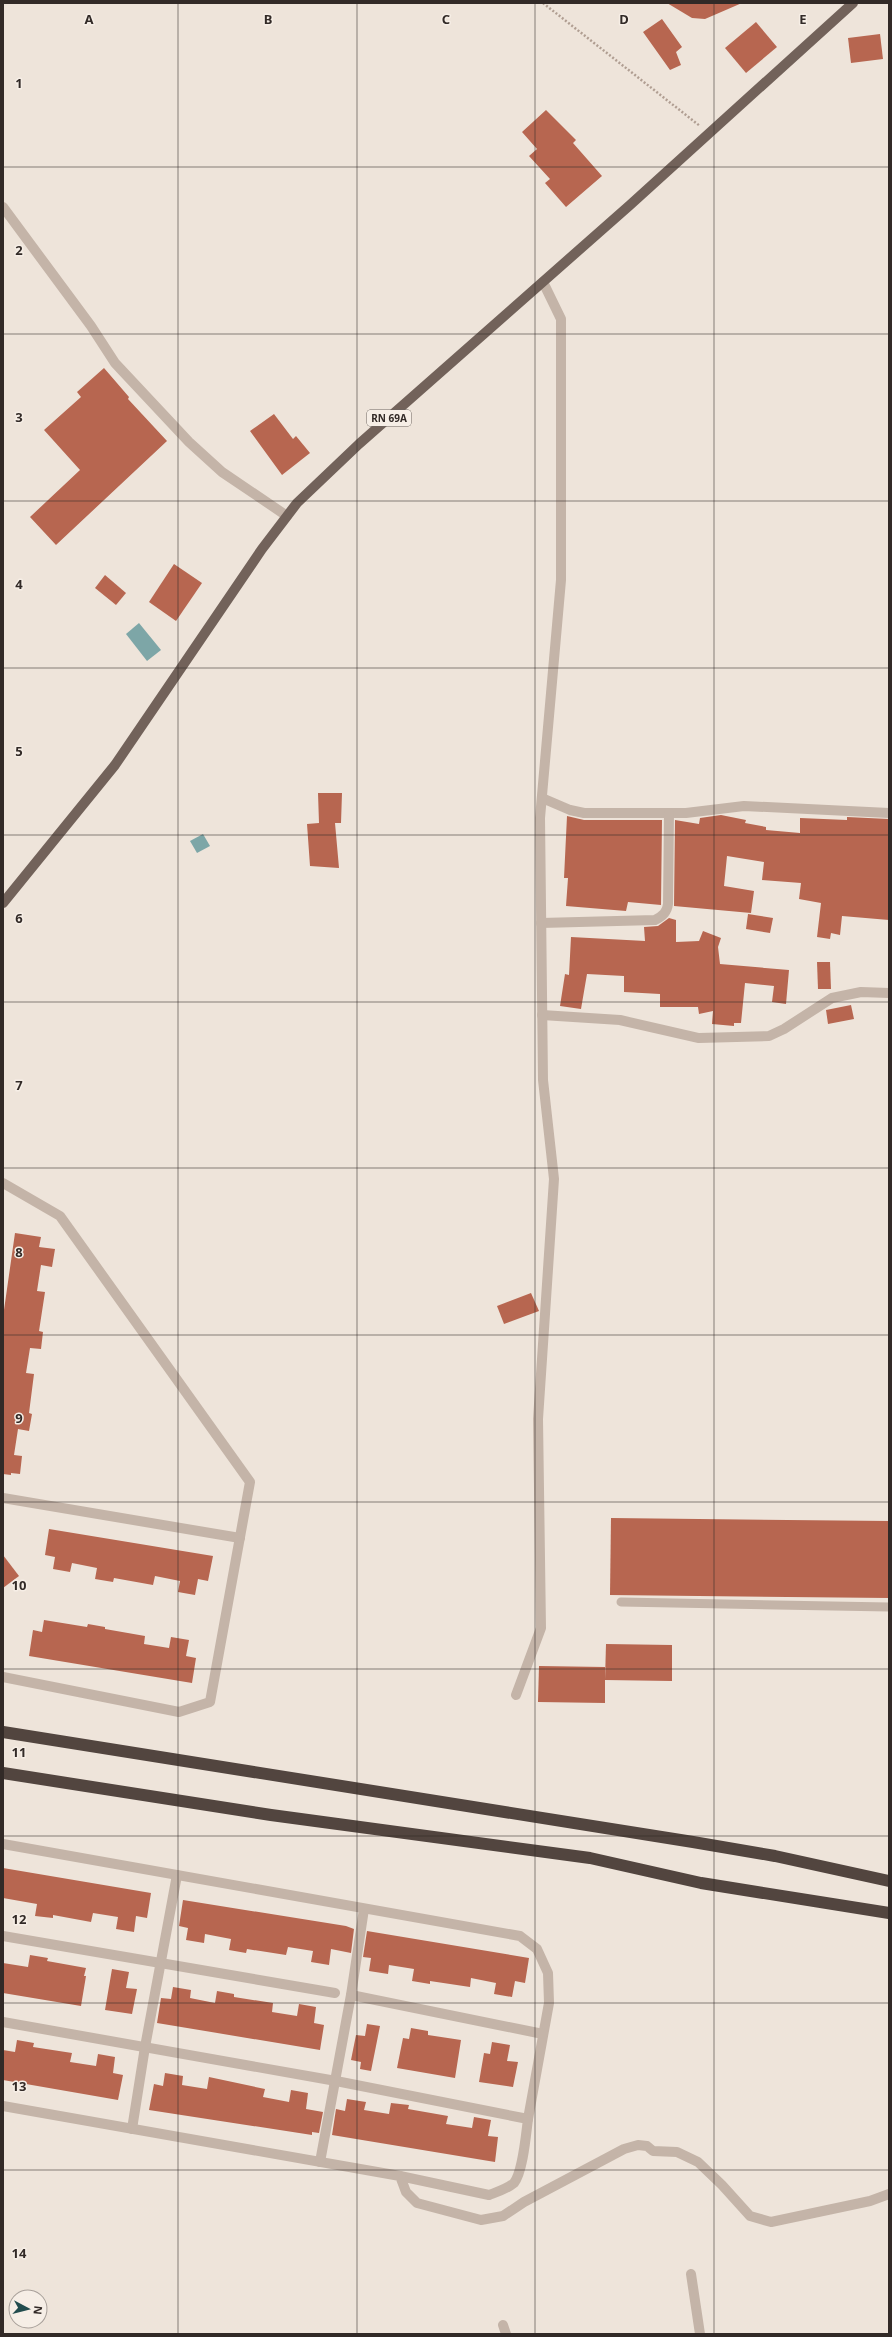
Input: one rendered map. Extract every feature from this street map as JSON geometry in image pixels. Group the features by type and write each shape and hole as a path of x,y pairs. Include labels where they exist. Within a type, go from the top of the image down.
{"highway":[{"path":"3,1732 693,1842 775,1856 889,1881"},
{"path":"3,1773 271,1815 590,1858 702,1883 889,1913"}],"main road":[{"name":"RN 69A","path":"3,903 115,765 262,549 297,503 359,444 709,134 849,4"}],"street":[{"path":"3,207 91,326 115,363 189,442 222,472 287,516"},
{"path":"516,1695 541,1628 538,1419 554,1179 544,1080 540,818 561,580 561,319 543,282"},
{"path":"542,798 570,810 584,813 695,812 744,806 889,813"},
{"path":"541,923 655,920 661,918 665,913 668,904 668,813"},
{"path":"542,1015 620,1020 699,1038 769,1036 784,1029 832,998 861,992 889,993"},
{"path":"3,1183 60,1216 250,1482 210,1702 179,1712 3,1676"},
{"path":"3,1498 240,1538"},
{"path":"3,1844 520,1936 537,1949 548,1973 550,2003 543,2034 518,2175 513,2183 501,2191 489,2195 400,2176 3,2106"},
{"path":"132,2129 145,2047 177,1875"},
{"path":"320,2162 351,1995 364,1909"},
{"path":"3,1936 335,1993"},
{"path":"351,1995 543,2034"},
{"path":"3,2022 336,2081 528,2119"},
{"path":"400,2176 406,2192 417,2204 482,2220 503,2216 524,2202 624,2149 638,2145 647,2146 653,2151 677,2152 698,2162 722,2185 750,2216 771,2222 870,2201 889,2194"},
{"path":"691,2274 700,2334"}],"lane":[{"path":"621,1602 889,1608"}],"path":[{"path":"543,3 709,134"}],"water":[{"path":"139,623 161,650 147,661 126,634"},
{"path":"203,834 210,846 197,853 190,841"}],"building":[{"path":"667,3 742,3 705,19 692,18"},
{"path":"662,19 682,47 676,52 681,65 670,70 643,32"},
{"path":"756,22 777,47 746,73 725,48"},
{"path":"880,34 883,59 851,63 848,38"},
{"path":"546,110 576,140 573,143 602,176 566,207 545,183 550,179 529,156 537,149 522,132"},
{"path":"104,368 129,397 128,399 167,441 56,545 30,517 80,470 44,430 81,397 77,392"},
{"path":"274,414 293,439 296,436 310,453 282,475 250,431"},
{"path":"174,564 202,583 176,621 149,602"},
{"path":"105,575 126,593 116,605 95,588"},
{"path":"318,793 342,793 341,823 335,823 339,868 310,866 307,824 319,823"},
{"path":"721,815 746,820 745,823 766,827 766,830 800,833 800,818 847,820 847,817 889,819 889,920 842,916 840,935 831,933 830,939 817,937 821,903 799,899 801,883 762,880 764,862 727,856 724,886 754,891 751,913 674,906 675,820 699,824 700,818"},
{"path":"567,816 584,820 662,820 661,905 628,902 626,911 566,906 568,878 564,878"},
{"path":"748,914 773,918 770,933 746,929"},
{"path":"669,918 676,920 676,942 699,941 703,931 721,938 718,947 720,964 789,970 786,1004 772,1002 774,986 745,983 741,1023 734,1023 734,1026 712,1024 713,1011 699,1014 698,1007 660,1007 660,994 624,992 624,976 587,974 581,1009 560,1006 565,974 569,975 571,937 645,941 644,927 658,926"},
{"path":"817,962 830,962 831,989 818,989"},
{"path":"851,1005 854,1019 828,1024 826,1010"},
{"path":"15,1233 41,1237 39,1247 55,1249 52,1267 41,1265 37,1291 45,1292 39,1331 43,1332 41,1349 30,1348 26,1373 34,1374 29,1413 32,1414 29,1431 18,1429 14,1455 22,1456 20,1474 11,1473 11,1475 3,1474 3,1317"},
{"path":"531,1293 539,1311 504,1324 497,1306"},
{"path":"611,1518 889,1521 889,1598 610,1595"},
{"path":"49,1529 213,1556 208,1581 198,1579 195,1595 178,1592 180,1581 155,1576 153,1585 114,1578 113,1582 95,1579 97,1568 72,1563 70,1572 53,1569 55,1557 45,1555"},
{"path":"3,1555 19,1576 3,1588"},
{"path":"44,1620 87,1627 88,1624 105,1627 105,1629 145,1636 144,1644 169,1648 171,1637 189,1640 186,1656 196,1658 192,1683 29,1656 33,1630 42,1632"},
{"path":"606,1644 672,1645 672,1681 605,1680"},
{"path":"539,1666 605,1667 605,1703 538,1702"},
{"path":"3,1868 151,1893 147,1918 136,1916 134,1932 116,1929 118,1917 93,1913 91,1922 53,1915 53,1918 35,1916 37,1904 3,1898"},
{"path":"183,1900 346,1926 354,1929 351,1953 331,1949 329,1965 311,1962 313,1951 288,1947 286,1955 247,1949 246,1953 229,1950 231,1939 205,1934 204,1943 186,1940 188,1928 179,1926"},
{"path":"367,1931 529,1958 525,1983 515,1981 512,1997 494,1994 496,1983 471,1978 470,1987 430,1981 430,1984 412,1981 414,1969 389,1965 388,1974 369,1971 371,1958 363,1957"},
{"path":"30,1955 48,1958 47,1961 86,1968 81,2006 3,1993 3,1963 28,1967"},
{"path":"112,1969 129,1972 126,1988 137,1989 132,2014 105,2010"},
{"path":"173,1987 191,1990 190,1998 215,2003 217,1991 234,1994 234,1997 273,2003 272,2012 297,2016 299,2004 316,2007 314,2023 324,2025 320,2050 157,2023 161,1998 171,1999"},
{"path":"367,2024 380,2026 371,2071 360,2069 361,2062 351,2060 356,2035 365,2036"},
{"path":"411,2028 428,2031 428,2035 461,2040 455,2078 397,2068 403,2038 409,2039"},
{"path":"17,2040 34,2043 33,2047 72,2053 70,2062 96,2066 98,2054 115,2057 113,2073 123,2075 118,2100 3,2080 3,2050 15,2052"},
{"path":"492,2042 510,2045 507,2061 518,2062 513,2087 479,2082 484,2053 490,2054"},
{"path":"165,2073 183,2076 182,2085 207,2089 209,2077 265,2089 263,2097 289,2102 291,2090 308,2093 306,2109 323,2112 319,2133 312,2132 312,2135 149,2110 154,2084 163,2086"},
{"path":"347,2099 366,2102 364,2110 389,2114 391,2103 409,2105 408,2109 448,2116 446,2124 472,2128 474,2117 491,2120 488,2136 498,2137 495,2162 332,2135 336,2109 345,2111"}]}
